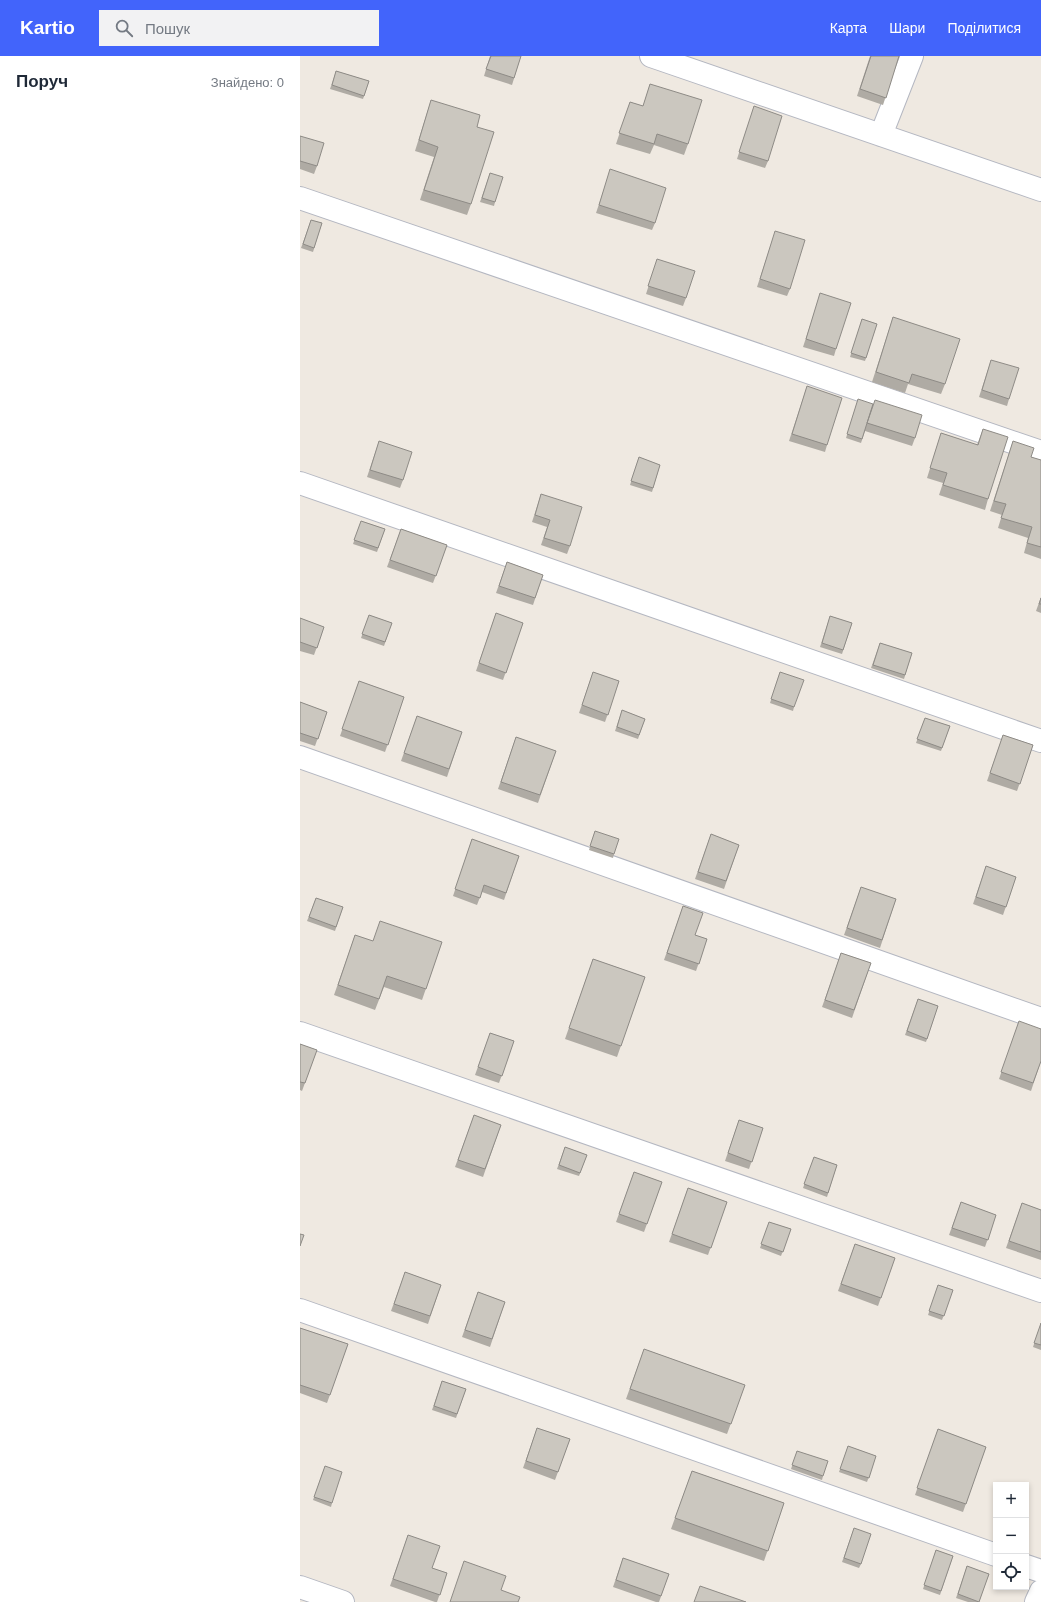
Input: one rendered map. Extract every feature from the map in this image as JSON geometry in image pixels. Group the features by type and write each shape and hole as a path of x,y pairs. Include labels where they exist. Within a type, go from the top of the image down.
{"street":[{"path":"882,135 912,56"},
{"path":"664,58 1041,190"},
{"path":"300,198 1041,452"},
{"path":"300,482 1041,741"},
{"path":"300,757 1041,1019"},
{"path":"300,1033 1041,1291"},
{"path":"300,1310 993,1554"},
{"path":"1029,1567 1041,1571"},
{"path":"300,1587 343,1602"},
{"path":"1036,1602 1041,1591"}],"building":[{"path":"491,56 521,56 514,78 486,69"},
{"path":"871,56 899,56 886,98 860,89"},
{"path":"336,71 369,81 364,96 332,85"},
{"path":"650,84 702,100 688,144 657,134 654,144 619,133 630,102 643,106"},
{"path":"431,100 480,115 477,127 494,132 471,204 424,190 438,147 419,140"},
{"path":"754,106 782,116 768,161 739,152"},
{"path":"300,136 324,143 317,166 300,161"},
{"path":"610,169 666,188 655,223 599,205"},
{"path":"490,173 503,177 495,202 482,198"},
{"path":"311,220 322,223 314,248 303,244"},
{"path":"775,231 805,240 790,289 760,279"},
{"path":"657,259 695,271 686,298 648,286"},
{"path":"820,293 851,303 836,349 806,339"},
{"path":"893,317 960,339 945,384 912,374 909,383 876,372"},
{"path":"862,319 877,324 866,358 851,353"},
{"path":"991,360 1019,368 1009,399 982,390"},
{"path":"807,386 842,398 827,445 792,434"},
{"path":"858,399 873,404 862,439 847,434"},
{"path":"875,400 922,415 915,438 867,423"},
{"path":"983,429 1008,437 988,499 943,485 947,473 930,468 941,433 978,445"},
{"path":"379,441 412,452 403,480 370,470"},
{"path":"1013,441 1034,448 1031,457 1041,460 1041,547 1027,543 1032,527 1001,518 1006,504 994,501"},
{"path":"639,457 660,465 653,488 631,481"},
{"path":"541,494 582,507 570,546 544,538 550,520 535,515"},
{"path":"361,521 385,529 378,548 354,540"},
{"path":"401,529 447,545 436,576 390,560"},
{"path":"507,562 543,575 535,598 499,586"},
{"path":"496,613 523,623 506,673 479,663"},
{"path":"369,615 392,623 385,642 362,634"},
{"path":"830,616 852,623 843,650 822,643"},
{"path":"300,618 324,627 317,648 300,642"},
{"path":"880,643 912,653 905,675 873,665"},
{"path":"593,672 619,681 608,715 582,705"},
{"path":"780,672 804,680 794,707 771,699"},
{"path":"359,681 404,697 388,745 342,729"},
{"path":"300,702 327,712 318,739 300,733"},
{"path":"622,710 645,719 639,735 617,727"},
{"path":"417,716 462,732 449,769 404,753"},
{"path":"925,718 950,726 942,748 917,739"},
{"path":"1003,735 1033,745 1020,784 990,773"},
{"path":"516,737 556,751 540,795 501,782"},
{"path":"595,831 619,839 614,854 590,846"},
{"path":"711,834 739,845 726,881 698,872"},
{"path":"472,839 519,856 506,893 484,885 480,898 455,889"},
{"path":"986,866 1016,877 1006,907 976,897"},
{"path":"861,887 896,899 882,940 847,928"},
{"path":"316,898 343,907 336,927 309,917"},
{"path":"683,906 703,913 695,935 707,939 699,964 667,953"},
{"path":"380,921 442,942 426,989 387,976 379,999 338,985 355,935 373,941"},
{"path":"841,953 871,963 854,1010 825,1000"},
{"path":"593,959 645,977 621,1046 569,1028"},
{"path":"918,999 938,1006 927,1039 907,1031"},
{"path":"1019,1021 1041,1029 1041,1061 1033,1083 1001,1072"},
{"path":"490,1033 514,1041 502,1076 478,1067"},
{"path":"300,1044 317,1050 305,1083 300,1082"},
{"path":"474,1115 501,1125 485,1169 458,1160"},
{"path":"739,1120 763,1128 752,1162 728,1153"},
{"path":"565,1147 587,1155 580,1173 559,1165"},
{"path":"814,1157 837,1165 828,1193 804,1184"},
{"path":"634,1172 662,1182 647,1224 619,1214"},
{"path":"688,1188 727,1202 711,1248 672,1234"},
{"path":"961,1202 996,1215 988,1240 952,1228"},
{"path":"1022,1203 1041,1210 1041,1252 1009,1241"},
{"path":"769,1222 791,1229 783,1252 761,1244"},
{"path":"300,1234 304,1235 300,1246"},
{"path":"855,1244 895,1258 881,1298 841,1284"},
{"path":"405,1272 441,1285 430,1316 394,1304"},
{"path":"938,1285 953,1290 944,1316 929,1311"},
{"path":"478,1292 505,1302 492,1339 465,1330"},
{"path":"1041,1323 1041,1345 1034,1343"},
{"path":"300,1328 348,1344 330,1395 300,1385"},
{"path":"644,1349 745,1385 731,1424 630,1389"},
{"path":"442,1381 466,1389 457,1414 434,1406"},
{"path":"537,1428 570,1439 558,1472 526,1461"},
{"path":"938,1429 986,1447 966,1504 917,1488"},
{"path":"848,1446 876,1456 869,1478 840,1469"},
{"path":"797,1451 828,1461 823,1476 792,1465"},
{"path":"325,1466 342,1472 332,1503 314,1497"},
{"path":"692,1471 784,1503 768,1551 675,1518"},
{"path":"854,1528 871,1534 861,1564 844,1558"},
{"path":"408,1535 440,1546 432,1568 447,1573 440,1595 393,1579"},
{"path":"936,1550 953,1556 941,1591 924,1585"},
{"path":"623,1558 669,1574 661,1596 616,1580"},
{"path":"464,1561 506,1576 501,1590 520,1597 518,1602 450,1602"},
{"path":"967,1566 989,1574 979,1602 958,1594"},
{"path":"700,1586 746,1602 694,1602"}]}
